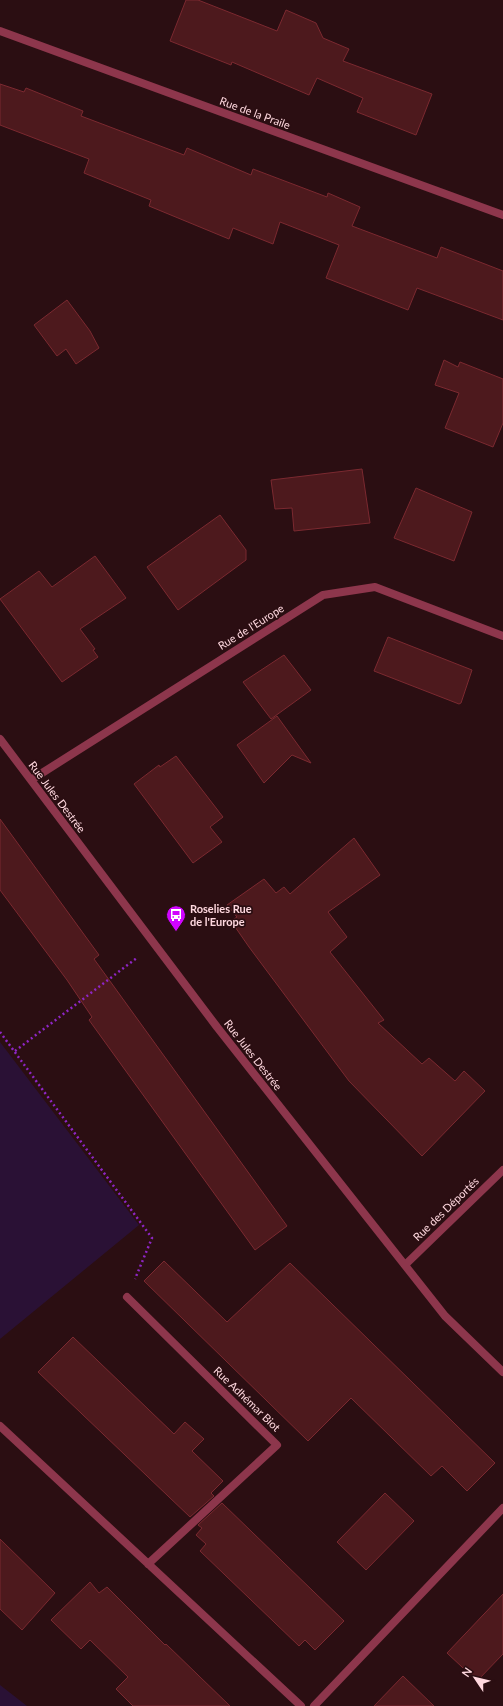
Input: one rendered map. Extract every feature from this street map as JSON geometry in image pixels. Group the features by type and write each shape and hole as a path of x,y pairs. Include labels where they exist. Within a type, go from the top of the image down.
{"street":[{"name":"Rue de la Praile","path":"0,31 503,215"},
{"name":"Rue de l'Europe","path":"31,780 323,595 375,587 503,636"},
{"name":"Rue Jules Destrée","path":"0,739 217,1027 445,1316 503,1372"},
{"name":"Rue des Déportés","path":"405,1265 503,1170"},
{"name":"Rue Adhémar Biot","path":"127,1297 277,1445 148,1564"},
{"path":"0,1426 302,1706"},
{"path":"314,1706 503,1508"}],"path":[{"path":"14,1051 155,944"},
{"path":"0,1032 152,1238 127,1297"}],"shaded area":[{"path":"0,1042 139,1225 0,1339"},
{"path":"0,1685 27,1706 0,1706"}],"building":[{"path":"186,0 198,0 277,31 286,10 316,23 323,38 349,49 343,61 432,94 416,135 357,112 363,98 317,78 309,95 232,62 231,65 170,41"},
{"path":"0,84 24,92 26,88 83,111 81,116 184,155 187,148 251,175 253,169 327,197 328,193 360,207 352,226 437,258 441,247 503,271 503,320 417,288 408,310 326,278 339,245 280,222 273,244 233,228 229,239 149,206 151,200 84,173 89,159 0,125"},
{"path":"67,300 90,331 99,348 76,364 66,349 57,356 34,325"},
{"path":"444,360 458,367 460,362 503,379 503,423 493,447 445,428 459,393 435,385"},
{"path":"362,469 370,523 294,531 292,508 275,509 271,480"},
{"path":"416,488 472,512 454,561 394,538"},
{"path":"220,515 246,550 246,560 178,610 147,567"},
{"path":"95,556 126,598 80,629 95,649 93,650 98,657 62,682 0,599 39,571 52,587"},
{"path":"388,637 472,670 461,703 459,704 374,671"},
{"path":"284,655 311,690 271,719 243,682"},
{"path":"277,716 311,763 292,755 264,783 237,745"},
{"path":"176,756 223,817 210,827 222,842 193,863 134,784 159,765 160,767"},
{"path":"0,819 99,955 94,959 287,1226 255,1250 89,1020 92,1017 67,980 0,890"},
{"path":"354,838 380,875 328,912 347,937 330,952 384,1020 378,1023 422,1064 429,1058 455,1081 464,1071 485,1091 422,1156 349,1081 249,947 231,921 237,917 227,905 264,879 276,893 284,887 290,894"},
{"path":"164,1261 227,1322 290,1263 495,1463 467,1491 442,1466 431,1476 351,1398 308,1441 144,1281"},
{"path":"73,1337 174,1434 185,1422 204,1439 192,1451 223,1481 211,1493 214,1496 190,1517 38,1372"},
{"path":"385,1493 414,1521 366,1570 337,1542"},
{"path":"222,1503 344,1621 315,1650 305,1640 299,1646 200,1551 206,1544 196,1535 202,1528 198,1525"},
{"path":"0,1539 55,1593 22,1630 0,1609"},
{"path":"90,1582 99,1593 107,1587 165,1645 166,1644 230,1706 133,1706 116,1689 128,1677 90,1640 81,1649 51,1620"},
{"path":"503,1594 503,1654 477,1681 447,1653"},
{"path":"403,1676 434,1706 374,1706"}],"place":[{"name":"Roselies Rue de l'Europe","path":"176,932"}]}
